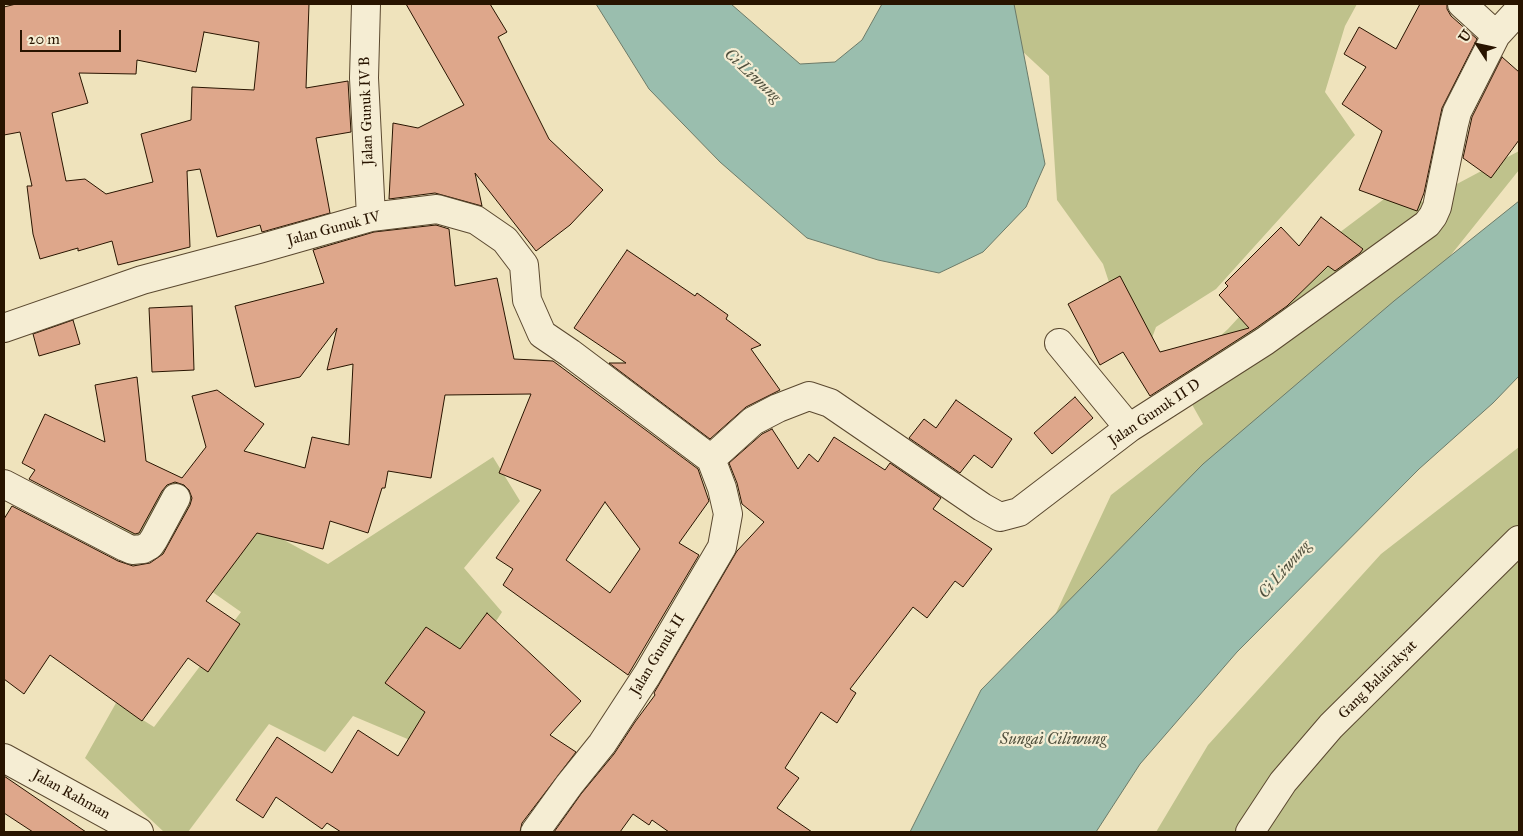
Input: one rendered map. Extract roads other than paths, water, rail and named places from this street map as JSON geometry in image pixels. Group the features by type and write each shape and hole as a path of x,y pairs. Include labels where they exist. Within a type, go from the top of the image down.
{"street":[{"name":"Jalan Gunuk IV B","path":"366,4 364,78 371,217"},
{"path":"1462,4 1496,35"},
{"name":"Jalan Gunuk II D","path":"711,459 753,422 778,408 809,396 830,403 982,507 1000,517 1019,512 1129,428 1265,341 1427,224 1437,207 1458,112 1496,35 1519,10"},
{"name":"Jalan Gunuk IV","path":"4,328 142,280 259,250 371,217 437,209 476,220 505,240 524,265 527,300 542,334 711,459"},
{"path":"1059,343 1129,428"},
{"name":"Jalan Gunuk II","path":"535,832 602,744 647,675 722,547 728,514 722,488 711,459"},
{"path":"4,484 132,550 142,549 150,545 176,498"},
{"name":"Gang Balairakyat","path":"1250,832 1283,782 1331,726 1519,540"},
{"name":"Jalan Rahman","path":"4,758 139,832"}],"water":[{"name":"Ci Liwung","path":"596,4 731,4 800,64 835,62 862,40 882,4 1014,4 1045,164 1026,207 983,252 939,273 878,260 807,238 720,162 649,89"},
{"name":"Sungai Ciliwung","path":"1519,201 1519,376 1493,403 1419,469 1237,652 1140,764 1096,832 910,832 981,690 1203,464 1394,301"}]}
